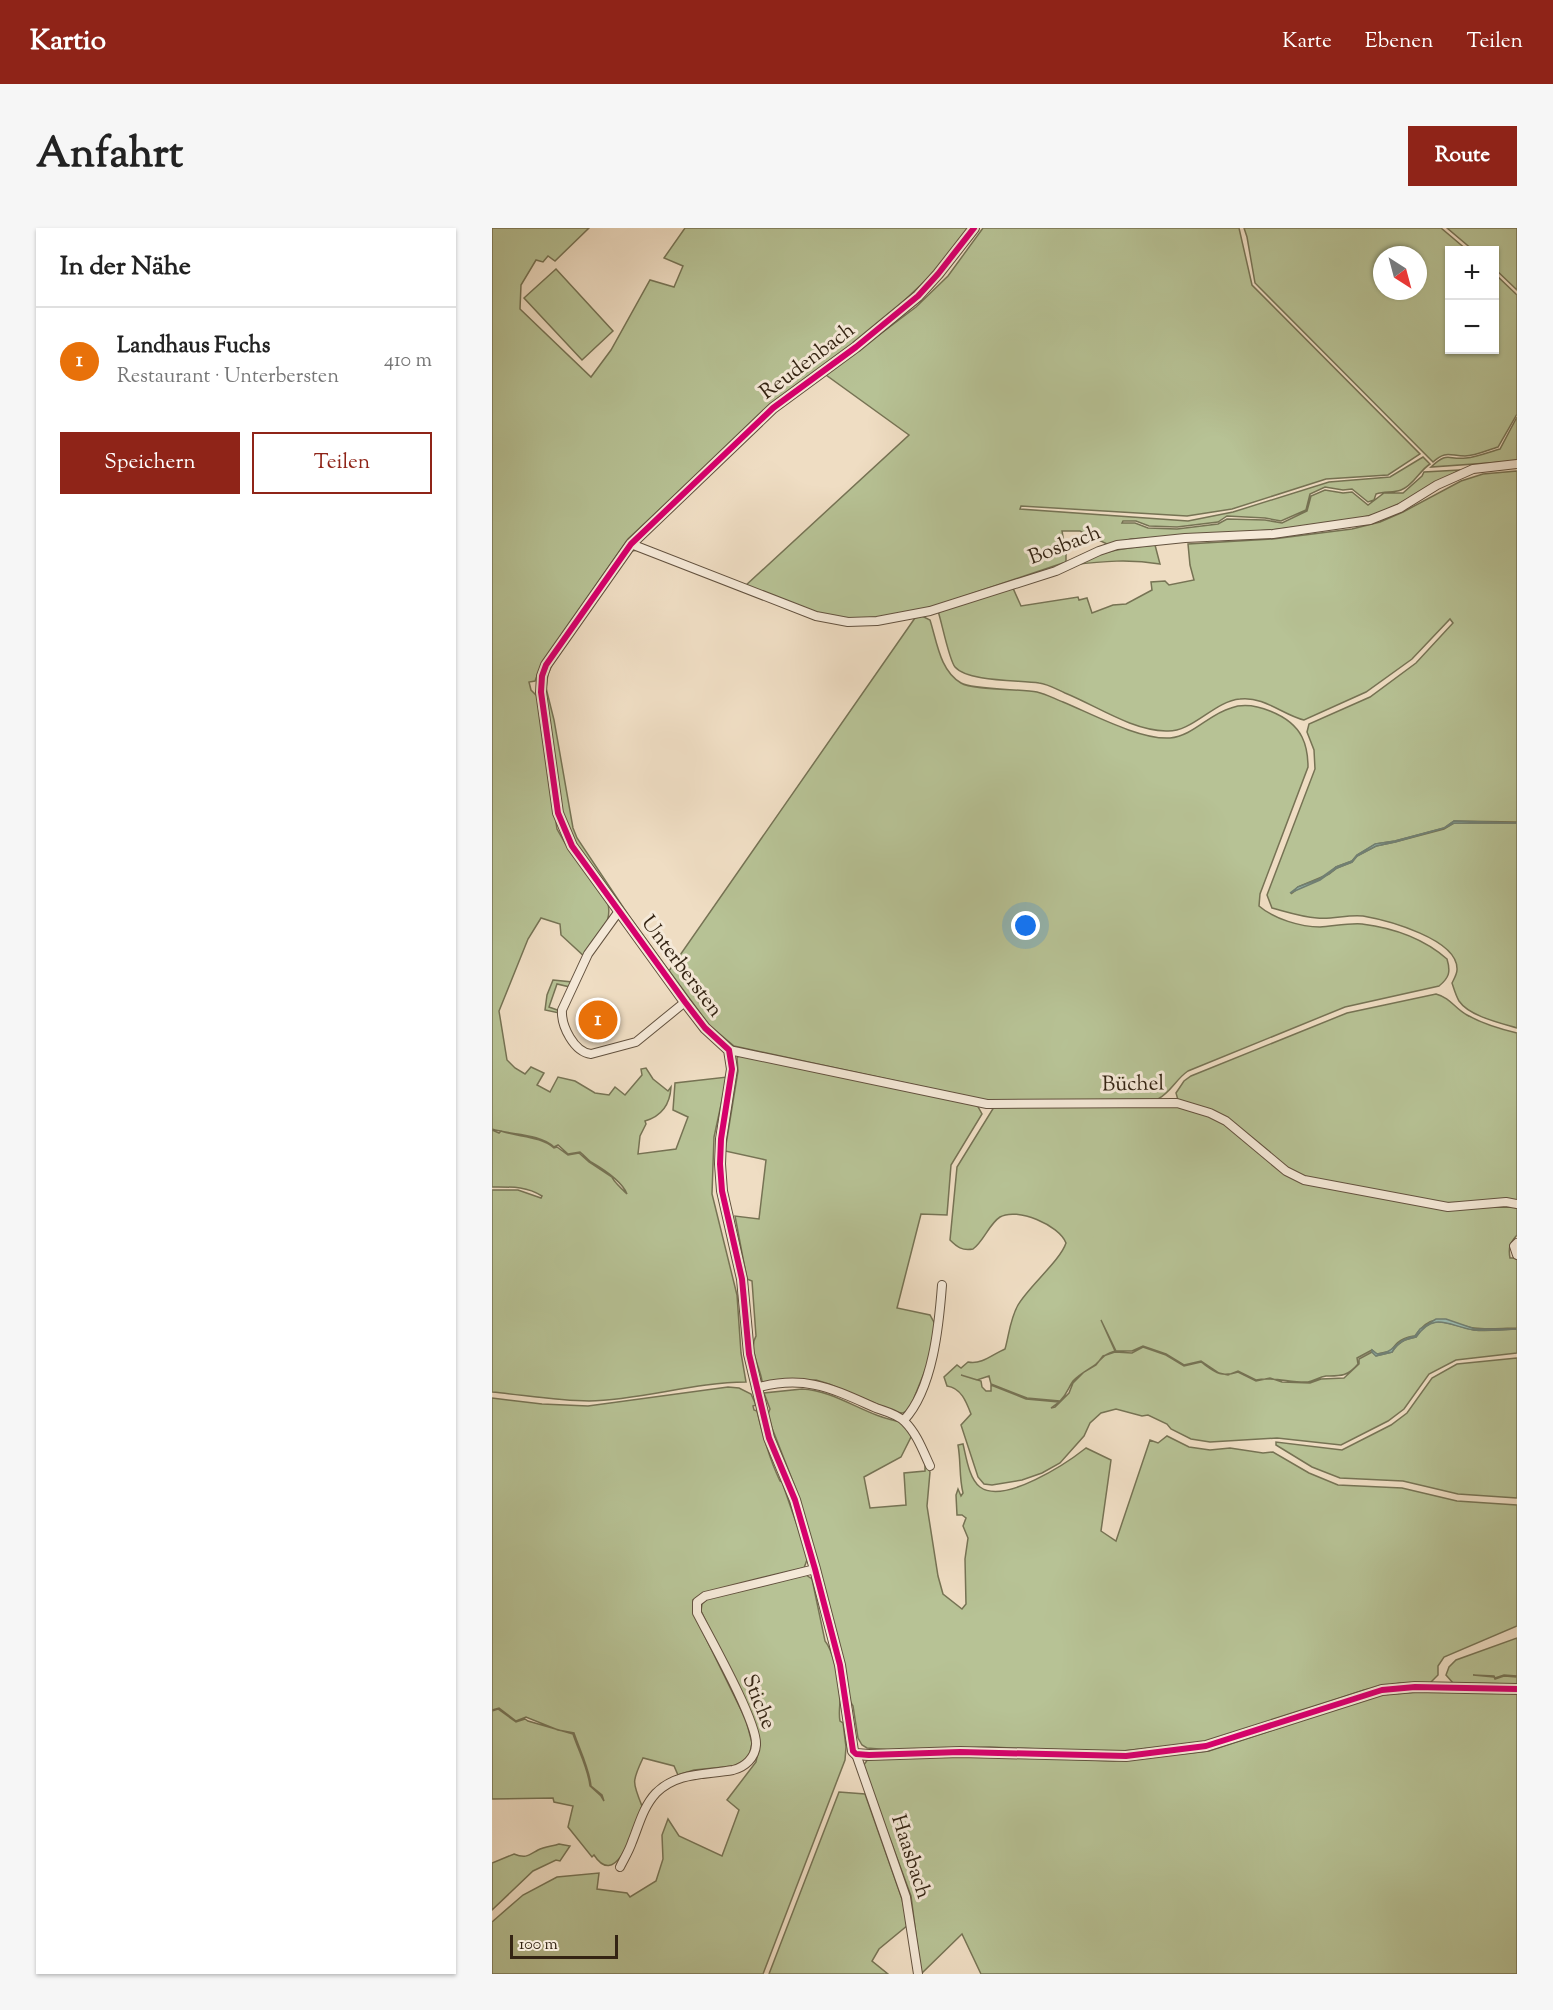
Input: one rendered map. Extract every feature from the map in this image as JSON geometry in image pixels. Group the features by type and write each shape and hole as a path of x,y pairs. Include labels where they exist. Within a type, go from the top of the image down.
{"street":[{"name":"Reudenbach","path":"597,591 631,544 773,408 856,347 918,296 974,228"},
{"name":"Bosbach","path":"631,544 816,616 848,622 877,621 930,610 1056,571 1098,551 1117,545 1174,539 1273,534 1370,520 1400,508 1437,485 1473,469 1517,464"},
{"name":"Unterbersten","path":"597,591 546,665 542,676 541,692 558,813 572,846 619,912 705,1028 729,1050"},
{"name":"Unterbersten","path":"619,912 588,954 562,1010 561,1019 564,1027 579,1050 591,1054 636,1041 685,1002"},
{"name":"Büchel","path":"729,1050 762,1055 987,1104 1177,1103 1210,1113 1226,1121 1286,1171 1304,1180 1448,1207 1506,1202 1517,1204"},
{"path":"729,1050 732,1069 721,1139 722,1191 742,1279 756,1388 769,1438 795,1500 815,1569 840,1665 853,1751 856,1754 960,1752 1126,1756 1206,1746 1382,1690 1415,1687 1517,1689"},
{"path":"1517,1243 1515,1246 1517,1255"},
{"path":"904,1420 910,1413 931,1365 939,1325 942,1284"},
{"path":"756,1388 815,1383 904,1420 917,1438 930,1466"},
{"name":"Stiche","path":"620,1867 645,1809 669,1782 693,1774 735,1769 747,1764 754,1755 756,1743 754,1730 697,1613 697,1602 705,1596 815,1569"},
{"name":"Haasbach","path":"856,1754 906,1897 918,1974"}],"green space":[{"path":"492,228 589,228 555,261 548,256 543,262 536,260 521,285 520,309 591,377 611,350 650,280 674,287 683,266 664,258 685,228 971,228 925,281 891,313 849,350 755,420 628,539 542,663 535,681 529,682 531,690 537,696 557,829 608,904 609,911 606,925 585,957 561,935 560,924 541,918 528,939 499,1011 507,1060 525,1074 531,1067 544,1073 537,1085 550,1092 558,1077 575,1081 595,1093 609,1095 615,1087 625,1095 642,1075 641,1069 646,1068 653,1079 668,1091 671,1087 664,1109 645,1121 638,1154 676,1149 688,1117 673,1110 675,1083 727,1077 714,1137 712,1194 737,1295 741,1353 746,1382 707,1385 629,1398 589,1401 492,1392 492,1190 518,1190 541,1198 542,1196 524,1189 492,1187 492,1130 499,1133 501,1131 492,1129","holes":["503,1132 541,1139 554,1147 558,1145 568,1154 580,1152 617,1180 627,1194 612,1177 579,1153 568,1155 557,1147 554,1148 542,1141"]},
{"path":"983,228 1239,228 1252,285 1420,454 1388,475 1326,479 1232,509 1187,516 1021,506 1020,509 1188,521 1233,512 1329,482 1390,477 1423,457 1430,464 1405,488 1376,494 1374,500 1368,502 1352,489 1325,487 1310,494 1306,510 1281,521 1227,516 1218,522 1177,527 1149,526 1136,521 1123,521 1122,523 1135,523 1148,528 1177,529 1218,524 1227,519 1282,523 1307,511 1311,496 1325,490 1352,492 1368,505 1384,493 1403,493 1424,472 1460,470 1399,504 1377,514 1351,520 1272,530 1131,539 1109,545 1080,531 1062,531 1066,562 920,611 895,616 849,619 816,613 744,587 909,435 826,375 916,307 948,276"},
{"path":"1244,228 1441,228 1462,246 1445,246 1445,354 1499,354 1499,278 1517,295 1517,414 1498,447 1469,456 1448,454 1433,462 1255,283"},
{"path":"1447,228 1517,228 1517,290 1499,273 1499,246 1468,246"},
{"path":"556,269 613,331 582,360 524,298"},
{"path":"1517,417 1517,461 1431,467 1441,459 1448,457 1479,456 1500,449"},
{"path":"1517,471 1517,822 1454,821 1444,828 1376,844 1357,855 1352,861 1336,867 1329,874 1352,862 1357,856 1376,846 1444,829 1454,823 1517,823 1517,1028 1485,1018 1464,1006 1458,999 1452,983 1457,972 1454,959 1434,940 1403,927 1363,916 1323,918 1289,913 1272,908 1267,895 1315,769 1314,750 1307,732 1309,724 1370,697 1416,663 1453,623 1450,619 1412,659 1366,692 1304,720 1257,700 1240,699 1221,705 1185,727 1166,731 1153,730 1127,722 1046,684 982,678 962,672 953,663 938,611 1012,586 1021,606 1078,597 1079,600 1087,598 1092,613 1113,605 1126,604 1152,590 1151,582 1165,581 1169,585 1194,580 1188,544 1273,539 1352,529 1380,522 1403,512 1461,481 1483,474","holes":["1329,874 1299,888 1291,894 1298,887"]},
{"path":"1155,545 1160,564 1116,561 1073,565 1113,551"},
{"path":"634,549 639,550 631,551 620,565 552,665 546,688 573,828 577,838 669,971 915,618 922,616 930,620 940,655 948,671 961,683 986,688 1040,693 1145,735 1158,738 1178,736 1223,711 1240,706 1260,708 1281,716 1297,729 1302,737 1307,752 1308,767 1260,894 1259,906 1280,918 1305,926 1362,924 1408,935 1428,945 1447,959 1449,971 1447,977 1439,986 1345,1007 1188,1071 1158,1099 989,1101 734,1046 709,1025 670,972 668,973 574,843 561,810 544,694 544,678 550,664 617,567 628,552"},
{"path":"553,980 572,982 570,987 557,984 549,1007 560,1011 559,1013 545,1010 547,995"},
{"path":"1436,994 1473,1018 1517,1033 1517,1201 1435,1203 1309,1178 1291,1171 1243,1131 1178,1100 1176,1093 1184,1081 1191,1076 1347,1013"},
{"path":"740,1054 977,1105 982,1114 951,1165 947,1215 921,1214 897,1308 930,1315 936,1326 928,1363 910,1408 905,1412 896,1412 816,1380 764,1383 762,1381 753,1347 756,1336 752,1281 747,1279 735,1216 759,1219 766,1160 725,1151 738,1071 737,1058"},
{"path":"1173,1105 1224,1123 1288,1175 1435,1208 1517,1208 1517,1235 1509,1251 1510,1258 1517,1258 1517,1328 1479,1329 1449,1321 1435,1320 1422,1327 1415,1336 1401,1340 1391,1351 1377,1354 1372,1350 1357,1358 1358,1364 1343,1375 1323,1377 1308,1382 1273,1379 1282,1382 1310,1383 1321,1379 1344,1378 1359,1364 1359,1359 1372,1352 1376,1356 1392,1352 1399,1343 1416,1337 1429,1324 1436,1322 1450,1323 1479,1331 1517,1329 1517,1353 1456,1360 1429,1374 1404,1409 1388,1421 1341,1445 1277,1438 1210,1442 1191,1439 1148,1415 1142,1416 1116,1409 1101,1413 1090,1423 1084,1436 1060,1463 1022,1480 992,1485 984,1484 978,1477 961,1425 971,1414 962,1396 956,1389 947,1386 944,1377 957,1365 961,1368 968,1362 983,1361 1005,1349 1015,1310 1029,1290 1058,1258 1066,1243 1062,1236 1047,1224 1016,1214 996,1220 973,1249 960,1248 950,1240 957,1167 994,1107","holes":["1101,1320 1116,1351 1132,1351 1143,1346 1166,1354 1184,1365 1201,1361 1219,1373 1225,1374 1218,1373 1201,1362 1184,1366 1166,1355 1143,1347 1132,1353 1115,1352 1106,1355 1115,1351","1238,1371 1256,1380 1266,1379 1256,1381 1238,1372 1231,1374","1084,1372 1073,1383 1069,1393 1055,1407 1051,1408 1059,1402 1026,1399 991,1385 991,1391 986,1391 981,1381 977,1380 989,1376 991,1384 1027,1398 1060,1401 1075,1379"]},
{"path":"1517,1358 1517,1498 1458,1494 1403,1481 1340,1478 1312,1467 1276,1445 1276,1442 1342,1450 1391,1425 1407,1413 1432,1378 1457,1364"},
{"path":"728,1387 739,1388 751,1394 769,1455 782,1482 808,1557 804,1568 704,1593 693,1600 693,1612 746,1720 752,1743 750,1753 744,1761 734,1766 694,1770 678,1775 674,1766 643,1758 635,1782 636,1792 642,1806 625,1850 611,1865 603,1864 594,1855 592,1857 568,1827 573,1806 554,1802 553,1798 492,1799 492,1711 498,1709 516,1722 525,1719 555,1729 526,1717 516,1721 499,1708 492,1710 492,1398 542,1404 588,1406","holes":["561,1731 574,1733 586,1766 591,1786 602,1795 604,1801 590,1786 573,1734"]},
{"path":"802,1389 828,1394 876,1415 902,1422 912,1435 901,1457 864,1477 870,1508 906,1505 904,1473 925,1471 925,1460 930,1472 927,1506 938,1576 943,1594 962,1609 966,1604 965,1559 968,1538 963,1526 966,1518 957,1515 958,1489 961,1496 963,1493 958,1445 963,1444 973,1479 980,1487 991,1491 1004,1491 1035,1480 1086,1448 1111,1460 1101,1531 1116,1541 1150,1440 1158,1443 1167,1436 1189,1447 1273,1452 1309,1473 1338,1485 1402,1488 1457,1501 1517,1505 1517,1626 1444,1657 1438,1666 1438,1675 1430,1683 1400,1683 1364,1690 1215,1740 1113,1752 990,1747 891,1750 867,1748 858,1738 840,1648 821,1575 799,1497 772,1428 768,1414 770,1409 764,1393"},
{"path":"806,1575 812,1579 825,1641 831,1651 837,1673 840,1692 839,1717 843,1723 846,1747 845,1760 763,1974 492,1974 492,1922 523,1895 557,1877 599,1873 597,1889 627,1893 630,1897 656,1881 663,1859 662,1835 668,1819 679,1836 722,1856 739,1810 727,1800 756,1762 760,1743 752,1717 701,1611 702,1604 707,1599"},
{"path":"1517,1638 1517,1676 1504,1675 1495,1678 1494,1676 1473,1675 1495,1679 1504,1676 1517,1677 1517,1684 1453,1683 1446,1675 1449,1667 1456,1660"},
{"path":"1431,1691 1517,1692 1517,1974 981,1974 962,1934 921,1974 911,1896 863,1766 868,1759 990,1756 1114,1761 1209,1751 1380,1695"},
{"path":"839,1792 865,1794 902,1899 908,1925 879,1949 872,1961 888,1974 769,1974"},
{"path":"559,1844 570,1846 560,1861 556,1860 533,1871 492,1910 492,1863 514,1854 527,1856 540,1849"}],"water":[{"path":"1454,821 1517,823 1454,823 1444,828"},
{"path":"1444,828 1376,846 1357,856 1352,862 1337,868 1320,880 1290,893 1298,887 1319,879 1336,867 1352,861 1357,855 1375,844"},
{"path":"1436,1319 1446,1319 1475,1329 1517,1329 1474,1330 1436,1322 1423,1329 1416,1337 1402,1342 1392,1352 1376,1356 1372,1352 1372,1350 1377,1354 1388,1352 1403,1340 1415,1336 1420,1329"}],"cycle path":[{"path":"974,228 918,296 856,347 773,408 631,544 546,665 542,676 541,692 558,813 572,846 705,1028 729,1050 732,1069 721,1139 720,1164 722,1191 742,1279 749,1354 769,1438 795,1500 815,1569 840,1665 853,1751 856,1754 869,1755 960,1752 1126,1756 1206,1746 1382,1690 1415,1687 1517,1689"}],"place":[{"name":"Landhaus Fuchs","path":"598,1020"}]}
